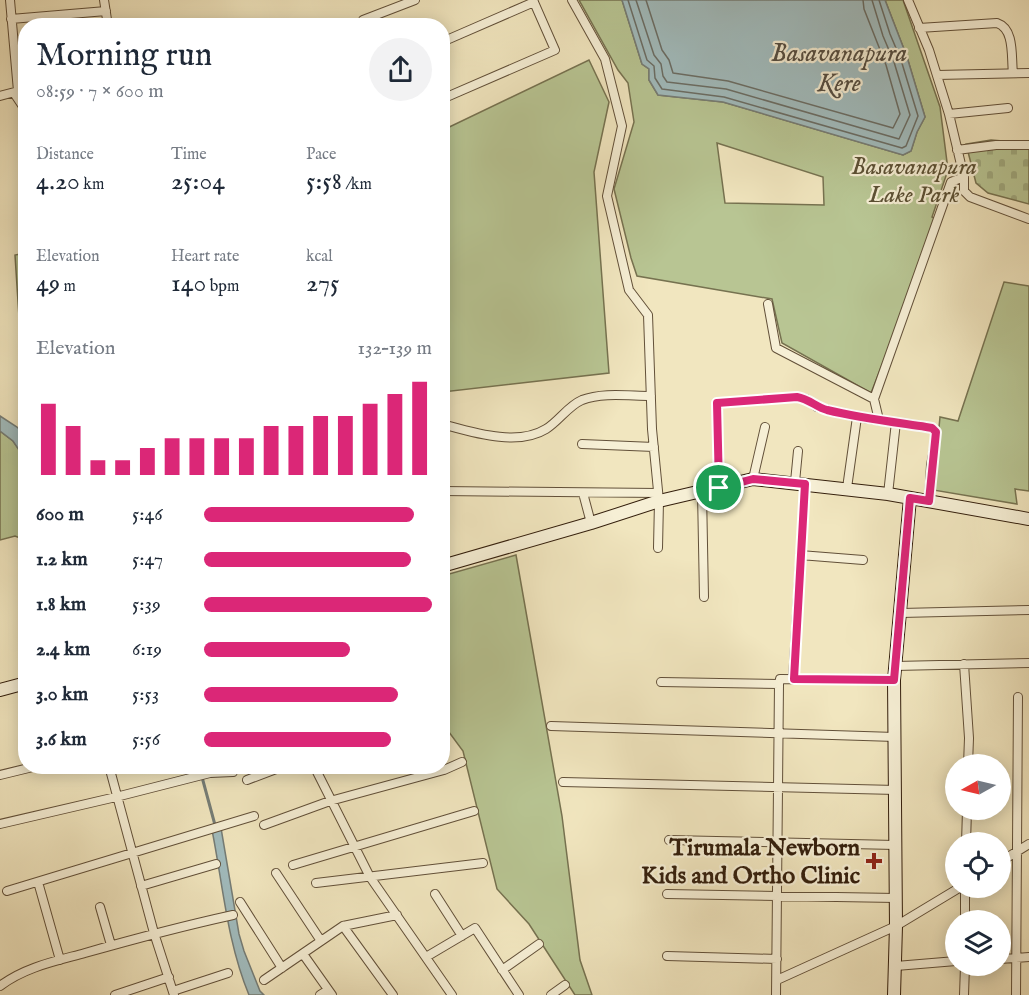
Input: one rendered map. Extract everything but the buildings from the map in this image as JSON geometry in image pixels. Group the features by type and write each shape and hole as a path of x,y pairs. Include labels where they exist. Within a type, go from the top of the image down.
{"main road":[{"path":"450,564 591,523 659,497 702,492 753,479 847,488 1029,519"},
{"path":"894,995 896,737 894,680 910,498"},
{"path":"0,690 18,685"}],"street":[{"path":"10,0 18,82"},
{"path":"104,0 107,18"},
{"path":"368,18 415,0"},
{"path":"572,0 604,59 622,126 608,196 630,290 648,315 654,447 659,497 658,548"},
{"path":"908,0 937,75 949,114 964,177 964,191 970,197 1029,219"},
{"path":"450,38 534,1 555,50 450,96"},
{"path":"23,18 106,11"},
{"path":"11,19 18,18"},
{"path":"919,28 1002,24 1009,32 1013,73"},
{"path":"937,75 1029,73"},
{"path":"0,96 18,91"},
{"path":"949,114 1008,108"},
{"path":"957,150 996,145 1029,145"},
{"path":"879,420 874,399 951,182 964,177"},
{"path":"768,304 776,348 874,399"},
{"path":"450,426 487,436 525,437 549,427 579,401 595,396 651,396"},
{"path":"719,488 717,403 797,397 806,399 817,407 857,417 932,428 936,432 929,501"},
{"path":"847,488 857,417"},
{"path":"888,494 896,423"},
{"path":"753,479 765,427"},
{"path":"582,444 654,447"},
{"path":"794,679 800,555 798,450"},
{"path":"450,490 659,497"},
{"path":"702,492 704,597"},
{"path":"583,493 591,523"},
{"path":"800,555 863,560"},
{"path":"901,613 1029,610"},
{"path":"896,666 1029,663"},
{"path":"964,664 968,754"},
{"path":"776,995 780,679 894,680"},
{"path":"661,682 779,684"},
{"path":"1016,995 1018,698"},
{"path":"551,726 896,737"},
{"path":"450,767 462,762"},
{"path":"0,775 18,771"},
{"path":"111,774 154,933 174,993 228,973"},
{"path":"0,824 206,774"},
{"path":"247,780 263,774"},
{"path":"318,774 370,877 452,995"},
{"path":"264,825 330,801 429,774"},
{"path":"563,782 896,790"},
{"path":"293,865 474,811"},
{"path":"7,891 254,816"},
{"path":"669,840 896,845"},
{"path":"1011,855 1029,844"},
{"path":"316,883 483,863"},
{"path":"141,886 216,864"},
{"path":"276,873 321,940"},
{"path":"38,882 60,960"},
{"path":"435,894 462,936"},
{"path":"667,894 896,898"},
{"path":"777,980 896,926 945,896"},
{"path":"240,902 282,968"},
{"path":"100,907 111,945"},
{"path":"0,986 12,977 60,960 154,933 232,915"},
{"path":"264,980 343,926 397,915"},
{"path":"343,926 393,995"},
{"path":"426,957 475,928 519,995"},
{"path":"502,970 539,944"},
{"path":"303,954 327,993"},
{"path":"667,956 777,958"},
{"path":"1011,958 1029,957"},
{"path":"896,966 945,962"},
{"path":"964,976 964,995"},
{"path":"116,995 169,977"},
{"path":"551,995 565,985"}],"green space":[{"name":"Basavanapura Lake Park","path":"579,0 622,0 642,64 649,69 649,80 658,95 723,102 903,155 911,151 925,117 907,57 885,0 903,0 940,107 948,170 932,217 939,220 871,393 782,343 772,299 637,276 614,189 634,122 628,83 618,70","holes":["717,143 823,177 824,205 725,203"]},
{"path":"589,60 609,102 594,172 609,373 450,391 450,127"},
{"path":"991,140 1029,143 1029,204 988,193 976,183 966,144"},
{"path":"18,254 18,302 15,255"},
{"path":"1004,282 1029,286 1029,491 1015,489 1017,504 933,490 940,417 958,421"},
{"path":"0,431 18,448 18,537 0,540"},
{"path":"516,555 562,816 580,960 592,995 575,995 529,924 497,889 463,751 450,733 450,574"}],"water":[{"name":"Basavanapura Kere","path":"622,0 885,0 907,57 925,117 911,151 903,155 723,102 658,95 649,80 649,69 642,64"},
{"path":"0,416 18,428 18,448 13,441 0,431"},
{"path":"221,828 239,934 260,991 264,995 249,995 235,955 212,830"}],"waterway":[{"path":"201,774 215,825"}],"place":[{"name":"Tirumala Newborn Kids and Ortho Clinic","path":"874,861"}],"route":[{"path":"797,397 810,401 817,407 857,417 932,428 936,432 929,501 910,498 894,680 794,679 805,484 753,479 719,488 717,403 797,397"}]}
